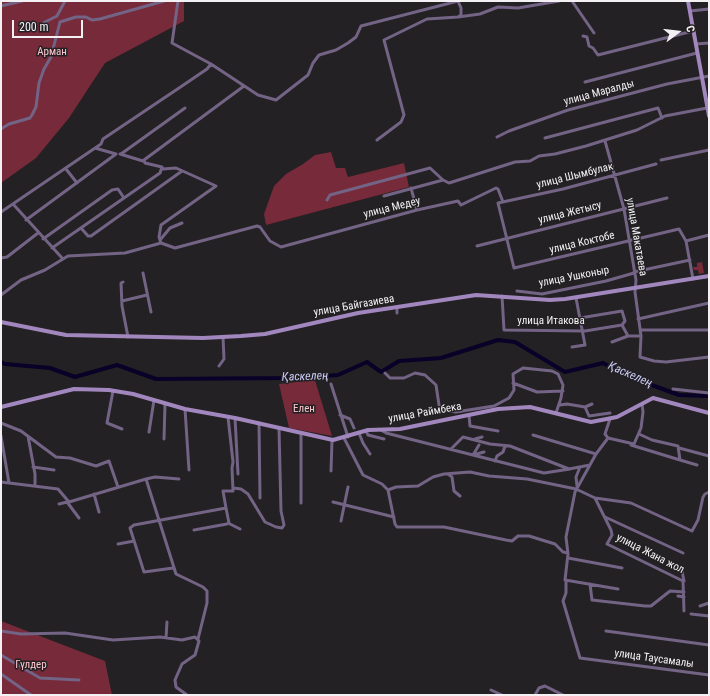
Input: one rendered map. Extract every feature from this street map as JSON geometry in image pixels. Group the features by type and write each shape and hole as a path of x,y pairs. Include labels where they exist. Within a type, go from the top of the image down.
{"street":[{"path":"1,6 22,1"},
{"path":"43,23 57,15 65,1"},
{"path":"60,22 70,18 81,17 92,20 100,19 164,1"},
{"path":"178,1 172,43 211,64 262,97 274,100 279,99 308,75 316,58 322,53 336,50 352,40 361,26 458,1 461,9 468,15"},
{"path":"377,140 401,122 404,115 384,40 427,19 480,14 498,7 518,8 559,1"},
{"path":"572,1 594,33"},
{"path":"688,1 709,114"},
{"path":"458,17 461,9"},
{"path":"690,11 709,10"},
{"path":"1,129 15,122 30,118 36,107 39,83 44,69 51,57 60,22 57,15"},
{"path":"583,36 586,37 589,46 593,48 598,55 693,31"},
{"path":"696,44 709,43"},
{"path":"585,82 697,53"},
{"path":"1,212 101,144 103,139 182,86 211,64"},
{"name":"улица Маралды","path":"496,137 560,112 667,84 709,76"},
{"path":"144,161 244,86"},
{"path":"122,154 185,108"},
{"path":"545,138 658,108 662,118"},
{"path":"327,200 330,195 429,168 436,172 443,180 450,183 514,162 530,161 539,156 555,154 605,141 676,113 707,108"},
{"name":"улица Макатаева","path":"605,141 624,210 634,272 638,319 642,336 640,355 643,359 666,362 709,357"},
{"path":"95,148 116,154 122,154 163,169 172,167 216,186 161,225 160,241"},
{"path":"661,160 709,150"},
{"path":"26,220 116,154"},
{"name":"улица Шымбулак","path":"507,238 498,203 557,191 656,164"},
{"path":"66,168 77,183"},
{"path":"52,248 160,173 163,169"},
{"path":"81,228 88,236 91,236 182,171"},
{"path":"384,196 443,180"},
{"path":"411,188 417,210"},
{"path":"43,239 112,190 118,189 124,198"},
{"name":"улица Медеу","path":"160,241 175,248 258,226 278,247 287,246 417,210 458,201 461,205 498,189 503,202"},
{"name":"улица Жетысу","path":"477,246 667,198"},
{"path":"13,204 43,239 63,259"},
{"path":"1,295 22,280 45,270 68,256 125,253 160,241 170,228 182,223"},
{"name":"улица Коктобе","path":"507,238 514,268 677,229 680,229 686,241"},
{"path":"1,258 7,257 38,233"},
{"path":"693,278 686,241 709,235"},
{"name":"улица Ушконыр","path":"517,291 546,293 606,281 634,272 690,260"},
{"path":"143,273 151,312"},
{"name":"улица Байгазиева","path":"1,322 66,335 128,337 223,337 265,334 328,319 397,308 406,308 476,295 550,300 576,298 709,276"},
{"path":"123,282 121,283 122,301 128,337"},
{"path":"122,301 147,295"},
{"name":"улица Итакова","path":"502,296 504,330 583,331 622,325"},
{"path":"572,347 585,345 576,298"},
{"path":"638,319 709,303"},
{"path":"397,308 397,313"},
{"path":"580,318 622,311 625,321 622,325 628,336"},
{"path":"640,330 709,330"},
{"path":"612,342 628,336 642,336"},
{"path":"219,366 224,359 223,337"},
{"path":"385,373 390,378 404,378 415,373 428,377 438,387 441,407 448,412 477,409 496,405 512,396 514,390 513,374 523,368 547,370 558,374 562,384 563,391 560,405 556,413"},
{"path":"513,383 537,392 563,391"},
{"path":"331,384 346,437 363,475 382,484 388,490 397,527 444,527 512,541 521,535 529,536 555,544 563,552 568,552"},
{"name":"улица Раймбека","path":"1,407 74,389 113,391 154,400 185,409 236,418 332,440 366,430 400,429 498,409 530,408 591,422 610,419 653,398 709,413"},
{"path":"673,389 709,393"},
{"path":"113,391 107,423 122,429"},
{"path":"149,432 154,400"},
{"path":"164,438 165,404"},
{"path":"560,405 567,404 585,406 592,404"},
{"path":"632,445 639,434 643,412 642,404"},
{"path":"585,406 589,416 610,413"},
{"path":"185,409 189,470"},
{"path":"340,415 350,419 354,428"},
{"path":"469,415 470,426 473,428 498,431"},
{"path":"228,417 233,455 234,491 223,491 228,523"},
{"path":"236,418 238,474"},
{"path":"608,438 606,434 610,419"},
{"path":"1,423 17,429 56,457 70,458 96,466 110,461 118,487"},
{"path":"259,423 260,498"},
{"path":"233,488 241,489 248,494 266,522 282,528 284,525 281,511 279,428"},
{"path":"366,430 368,435 384,439"},
{"path":"381,430 386,433 544,473 590,465"},
{"path":"359,432 362,443 370,454"},
{"path":"301,433 301,503"},
{"path":"639,434 652,440 709,456"},
{"path":"533,435 596,454"},
{"path":"1,436 9,483"},
{"path":"28,436 34,467 35,486"},
{"path":"473,439 482,437"},
{"path":"452,449 462,438 510,446"},
{"path":"608,438 697,465"},
{"path":"577,487 596,454 608,438"},
{"path":"331,471 332,440"},
{"path":"495,444 510,446 570,469"},
{"path":"473,454 479,445"},
{"path":"495,461 497,456 503,452 505,446"},
{"path":"679,448 680,460"},
{"path":"473,454 484,452"},
{"path":"233,455 238,461"},
{"path":"34,467 54,470"},
{"path":"580,467 576,477 577,487 566,537 568,552 566,581 618,589"},
{"path":"388,490 396,487 418,486 433,477 448,474 470,472 489,476 518,477 577,487 595,498 626,501 692,531 698,520 703,497 709,492"},
{"path":"448,474 452,477 454,491 460,496"},
{"path":"59,504 155,477 180,479"},
{"path":"146,479 176,574 203,587 207,591 207,602 195,655 182,664 175,680 176,688 187,695"},
{"path":"1,482 58,489 79,518"},
{"path":"341,521 348,487"},
{"path":"94,494 99,512"},
{"name":"улица Жана жол","path":"595,498 612,533 607,544 684,581 684,611"},
{"path":"333,502 394,518"},
{"path":"173,568 144,572 130,528 134,525 226,508"},
{"path":"604,517 684,552"},
{"path":"194,530 228,523 240,529"},
{"path":"118,544 134,541"},
{"path":"568,558 622,568"},
{"path":"673,563 682,571 684,581"},
{"name":"улица Таусамалы","path":"566,581 566,593 563,601 579,657 582,659 709,676"},
{"path":"590,584 592,600 645,606 651,606 670,591 684,592"},
{"path":"678,596 684,597"},
{"path":"700,606 709,602"},
{"path":"691,614 709,616"},
{"path":"166,638 167,622"},
{"path":"606,631 709,645"},
{"path":"1,632 21,634 65,633 114,640 166,638 182,640 195,637 198,639"},
{"path":"1,655 40,678 79,680"},
{"path":"1,674 31,695"},
{"path":"535,695 540,688 545,686 563,695"},
{"path":"491,690 502,695"}],"green space":[{"name":"Арман","path":"1,1 184,1 184,21 105,63 69,118 36,158 1,183"},
{"path":"331,152 336,168 345,168 348,177 404,163 409,187 266,225 264,214 274,186 286,174 315,155"},
{"path":"702,262 704,273 699,274 698,270 694,270 693,267 697,267 697,263"},
{"name":"Елен","path":"315,380 332,436 289,428 279,384"},
{"name":"Гүлдер","path":"1,621 105,661 112,695 1,695"}],"waterway":[{"name":"Қаскелең","path":"1,362 5,364 50,368 75,377 117,365 156,379 290,378 338,375 367,362 381,372 399,361 441,358 498,340 515,342 565,372 603,363 627,376 679,395 709,396"}]}
